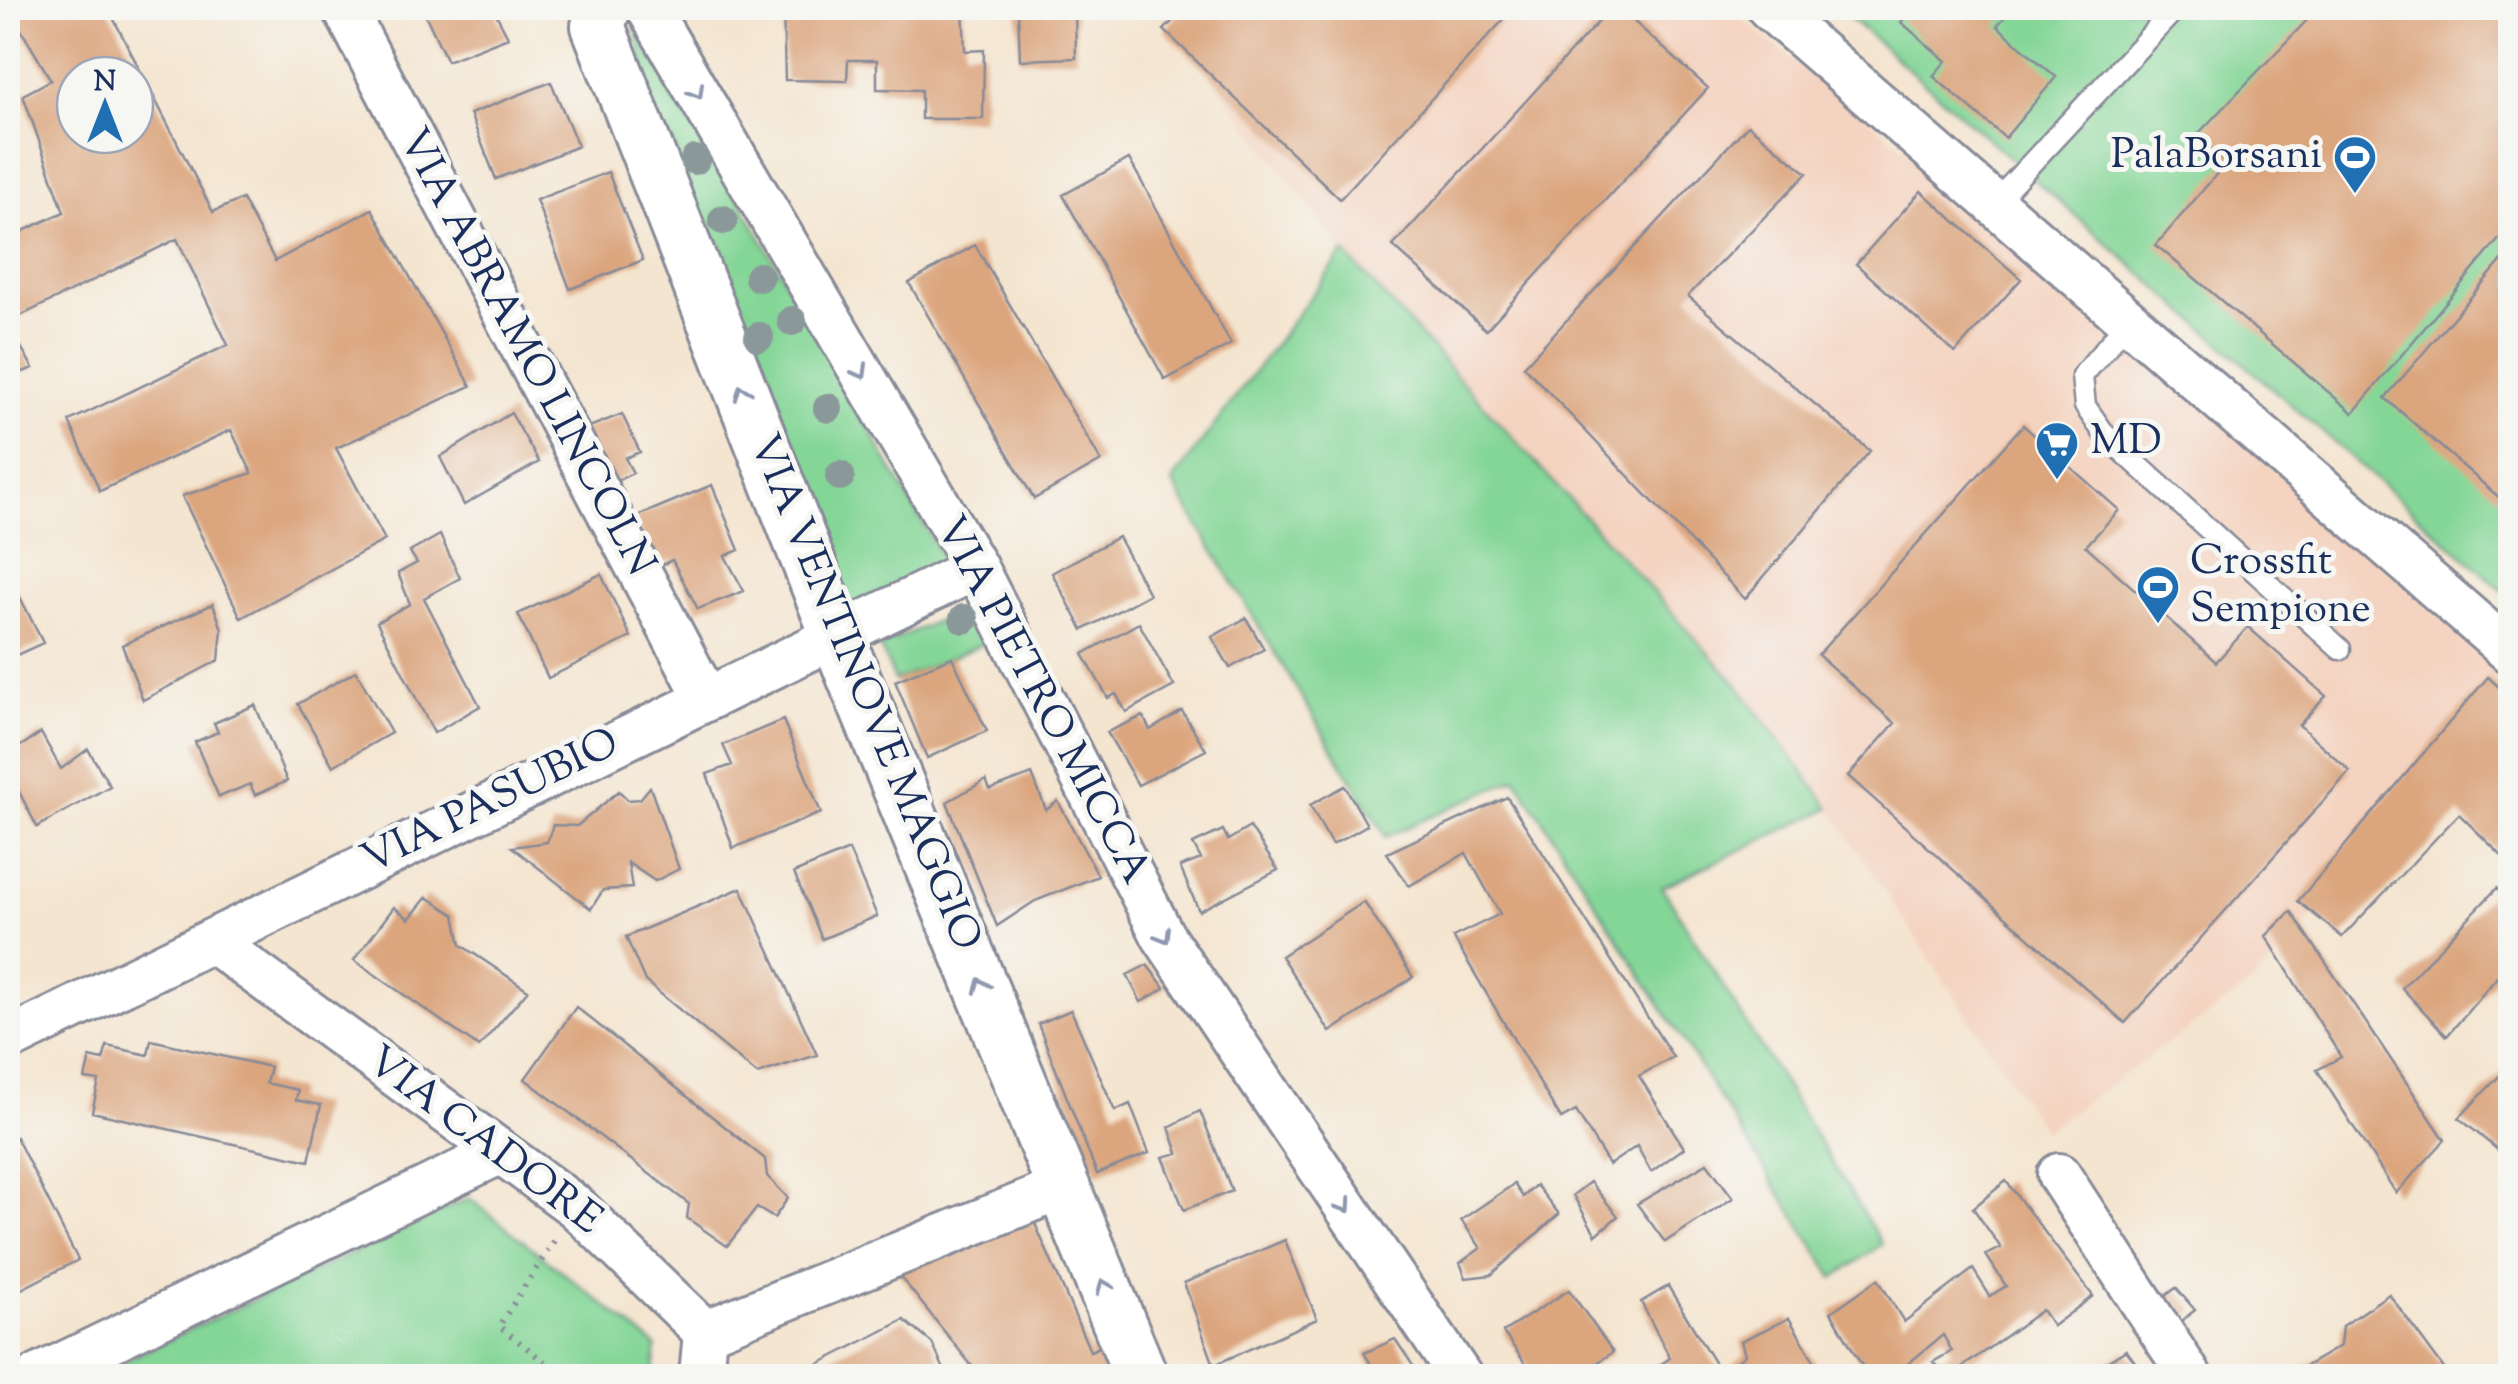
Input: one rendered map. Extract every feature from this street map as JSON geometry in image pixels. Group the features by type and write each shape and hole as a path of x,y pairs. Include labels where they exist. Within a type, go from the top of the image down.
{"street":[{"name":"VIA ABRAMO LINCOLN","path":"344,8 706,698"},
{"name":"VIA VENTINOVE MAGGIO","path":"604,8 598,26 838,635 1140,1376"},
{"name":"VIA PIETRO MICCA","path":"648,8 976,568 1163,936 1460,1376"},
{"path":"1769,8 1996,201 2510,652"},
{"name":"VIA PASUBIO","path":"8,1040 976,568"},
{"name":"VIA CADORE","path":"212,941 576,1207 705,1332"},
{"path":"38,1376 502,1152"},
{"path":"2059,1175 2190,1376"},
{"path":"701,1376 705,1332 1064,1187"}],"lane":[{"path":"1996,201 2176,8"},
{"path":"2130,320 2082,376 2085,406 2106,436 2340,649"}],"path":[{"path":"562,1376 499,1326 576,1207"}],"shaded area":[{"path":"1159,8 1728,8 1983,210 2510,679 2510,696 2251,985 2044,1131 1830,808 1736,683 1344,252"}],"green space":[{"path":"631,8 944,561 849,610 659,138"},
{"path":"1839,8 2510,8 2510,597"},
{"path":"1344,252 1736,683 1830,808 1662,887 1882,1244 1834,1278 1516,778 1386,837 1172,482"},
{"path":"969,607 985,643 895,681 880,646"},
{"path":"469,1198 656,1346 653,1376 92,1376"}],"building":[{"path":"8,8 108,8 132,55 55,55 55,155 155,155 155,99 213,212 242,199 275,261 372,209 471,386 336,448 385,540 241,618 182,496 252,473 231,430 100,491 69,421 228,345 177,239 8,322 8,238 64,212 23,95 51,80"},
{"path":"436,8 493,8 508,37 447,61 424,12"},
{"path":"783,8 963,8 965,51 984,50 983,119 921,119 921,90 877,89 877,60 848,60 847,81 785,80"},
{"path":"1018,8 1075,8 1076,58 1020,60"},
{"path":"1185,8 1514,8 1340,199 1164,30"},
{"path":"1611,8 1619,8 1708,88 1486,330 1393,246"},
{"path":"1913,8 2013,8 1997,26 2056,77 2005,138 1933,76 1946,61 1901,22"},
{"name":"PalaBorsani","path":"2300,8 2510,8 2510,226 2353,413 2156,245 2226,163 2197,135 2310,17"},
{"path":"551,82 578,146 496,179 470,114"},
{"path":"1748,125 1807,173 1688,296 1870,451 1745,599 1524,366"},
{"path":"1129,159 1231,344 1165,380 1063,195"},
{"path":"608,172 643,260 570,289 536,200"},
{"path":"1921,191 2021,279 1955,353 1856,264"},
{"path":"975,245 1101,461 1034,499 909,283"},
{"path":"2510,251 2510,507 2385,398"},
{"path":"8,324 33,368 8,378"},
{"path":"511,413 539,462 464,505 440,457"},
{"path":"622,414 640,452 625,458 633,473 608,485 579,431"},
{"path":"2023,425 2119,510 2086,546 2216,662 2248,627 2326,696 2299,725 2350,771 2125,1023 1848,776 1895,723 1818,655"},
{"path":"712,485 739,550 725,556 744,591 698,609 672,560 657,567 633,518"},
{"path":"440,535 460,578 424,598 480,706 434,733 377,622 410,604 398,573 417,563 410,552"},
{"path":"1118,537 1149,594 1083,630 1052,573"},
{"path":"8,573 43,643 8,659"},
{"path":"601,574 631,637 548,678 518,614"},
{"path":"213,604 222,629 219,660 143,700 122,645"},
{"path":"1246,618 1264,649 1230,668 1212,637"},
{"path":"1139,623 1174,686 1126,712 1116,694 1108,698 1083,654"},
{"path":"952,657 987,731 927,758 895,681"},
{"path":"356,671 391,733 333,766 298,704"},
{"path":"2488,677 2510,697 2510,864 2459,814 2342,937 2298,901"},
{"path":"255,705 287,781 255,795 250,784 219,797 195,742 218,732 214,723"},
{"path":"1182,711 1206,750 1138,785 1107,732 1143,716 1150,730"},
{"path":"783,720 821,813 733,848 707,774 732,765 723,745"},
{"path":"41,733 61,769 88,749 110,786 37,827 8,770 8,754"},
{"path":"1032,774 1046,810 1058,801 1098,876 1035,901 997,926 947,802 986,780 990,790"},
{"path":"1345,786 1367,825 1332,845 1310,805"},
{"path":"650,787 679,869 655,881 628,863 632,888 603,890 591,909 512,847 547,842 553,825 577,826 619,791 628,800 640,799"},
{"path":"1507,797 1673,1057 1639,1076 1684,1148 1651,1172 1637,1146 1609,1165 1576,1111 1561,1119 1453,937 1500,914 1466,853 1409,886 1387,853"},
{"path":"1250,827 1278,870 1199,911 1180,867 1201,859 1193,844 1223,830 1228,840"},
{"path":"849,850 877,916 822,939 794,873"},
{"path":"741,888 817,1055 757,1074 645,981 626,937"},
{"path":"2497,888 2510,900 2510,962 2447,1036 2402,988"},
{"path":"427,897 455,915 461,945 528,990 479,1047 354,960 394,907 409,919"},
{"path":"1364,902 1413,977 1330,1032 1281,956"},
{"path":"2291,911 2445,1140 2396,1193 2317,1070 2341,1057 2266,936"},
{"path":"1147,965 1165,988 1141,1002 1127,975"},
{"path":"576,1007 765,1159 767,1176 788,1198 774,1218 757,1208 727,1246 687,1218 689,1204 525,1079"},
{"path":"1071,1010 1115,1111 1130,1104 1149,1153 1097,1174 1038,1024"},
{"path":"151,1040 270,1067 266,1083 298,1090 296,1100 321,1105 309,1161 92,1112 99,1081 85,1079 90,1057 103,1060 107,1046 148,1055"},
{"path":"2510,1065 2510,1160 2459,1118"},
{"path":"1200,1111 1232,1191 1184,1210 1163,1157 1178,1153 1169,1127"},
{"path":"16,1137 78,1260 8,1296 8,1141"},
{"path":"1707,1163 1733,1198 1665,1242 1637,1204"},
{"path":"2006,1181 2093,1296 2053,1326 2042,1310 1950,1376 1933,1362 1952,1351 1943,1335 1893,1376 1868,1376 1831,1312 1878,1279 1904,1322 1973,1269 1990,1296 2006,1286 1986,1255 2001,1248 1973,1208"},
{"path":"1590,1182 1618,1216 1596,1235 1573,1195"},
{"path":"1514,1184 1523,1197 1536,1185 1559,1214 1491,1275 1466,1278 1460,1263 1481,1248 1461,1220"},
{"path":"1030,1212 1090,1351 1102,1346 1115,1376 980,1376 896,1271"},
{"path":"1285,1240 1317,1319 1214,1365 1184,1283"},
{"path":"1668,1286 1721,1374 1745,1355 1741,1341 1789,1318 1823,1376 1644,1376 1670,1358 1641,1302"},
{"path":"2176,1288 2195,1310 2176,1325 2158,1301"},
{"path":"1569,1290 1613,1352 1578,1376 1534,1376 1503,1332"},
{"path":"2389,1294 2445,1370 2436,1376 2289,1376 2340,1346 2342,1326"},
{"path":"904,1320 932,1343 947,1376 795,1376"},
{"path":"1395,1339 1420,1376 1378,1376 1364,1353"},
{"path":"2126,1350 2146,1376 2085,1376"}],"place":[{"name":"PalaBorsani","path":"2355,195"},
{"name":"MD","path":"2057,481"},
{"name":"Crossfit Sempione","path":"2158,625"}]}
